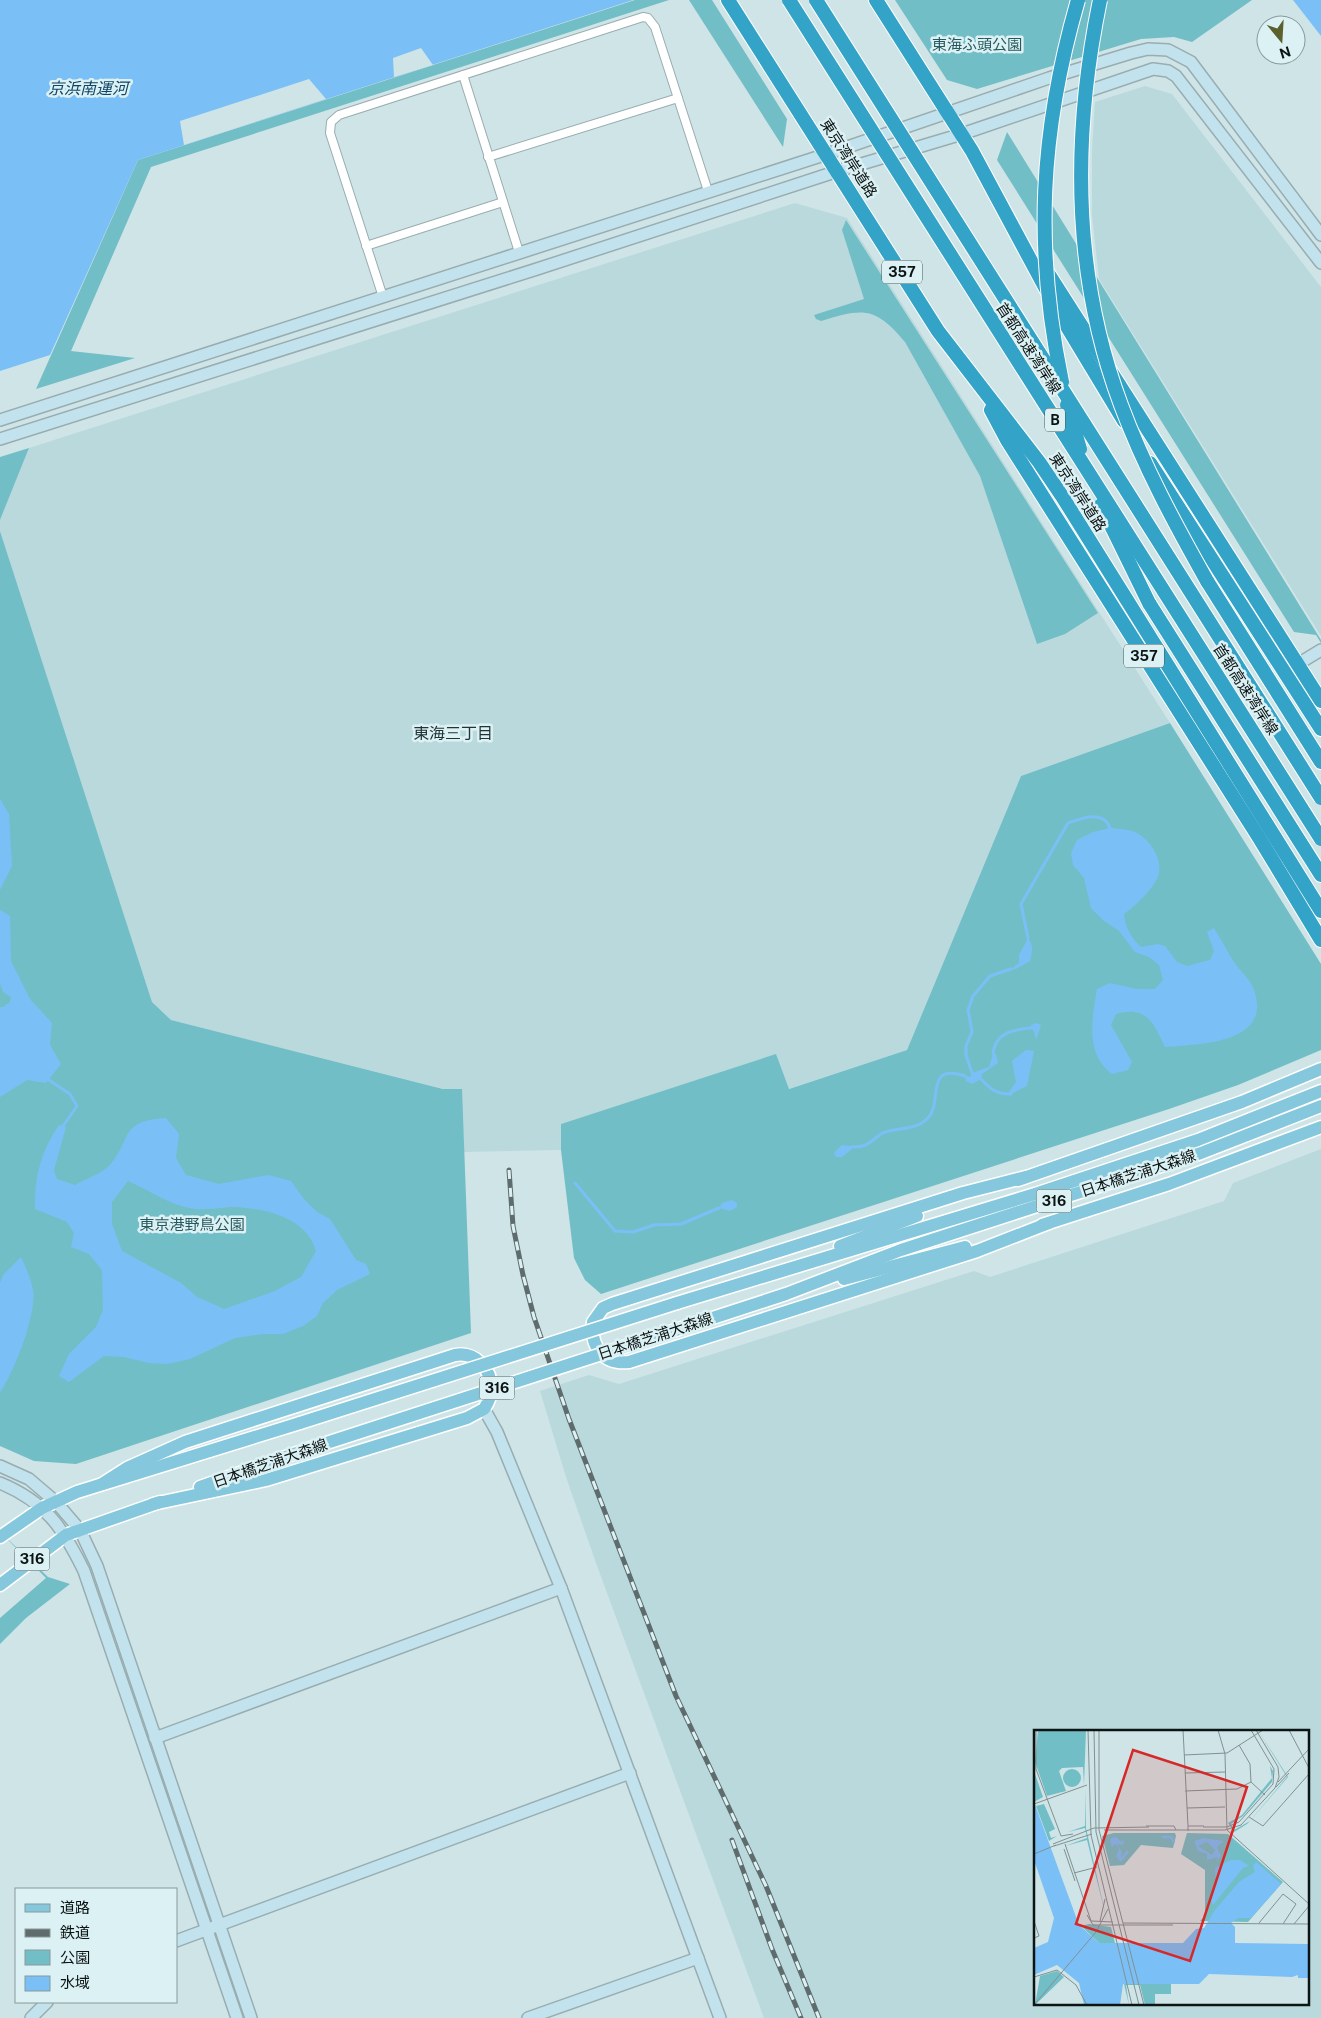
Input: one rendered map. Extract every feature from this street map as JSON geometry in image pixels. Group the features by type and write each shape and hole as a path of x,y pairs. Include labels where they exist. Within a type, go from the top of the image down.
{"highway":[{"name":"東京湾岸道路","path":"728,0 938,331 970,370 1044,469 1321,911"},
{"name":"首都高速湾岸線","path":"789,0 1321,839"},
{"name":"首都高速湾岸線","path":"816,0 1321,798"},
{"path":"876,0 962,134 1002,204 1060,315 1105,392 1321,729"},
{"name":"B","path":"1078,0 1061,63 1053,105 1048,140 1043,217 1046,280 1053,338 1066,402 1080,449 1101,504 1149,603 1321,875"},
{"path":"1100,0 1085,93 1080,191 1089,288 1109,370 1134,439 1180,532 1207,581 1321,762"},
{"path":"1002,204 1079,320 1321,700"},
{"name":"357","path":"970,370 1008,440 1258,836 1321,940"}],"main road":[{"name":"316","path":"778,1271 911,1218 1242,1102 1321,1069"},
{"name":"日本橋芝浦大森線","path":"0,1537 42,1508 102,1484 778,1271 1035,1194 1248,1122 1321,1091"},
{"name":"日本橋芝浦大森線","path":"0,1585 66,1535 308,1449 786,1294 901,1250 1201,1153 1321,1106"},
{"name":"316","path":"786,1294 1049,1223 1178,1180 1321,1127"},
{"path":"1026,1177 954,1196 612,1304 603,1308 593,1322 593,1340 604,1358 611,1362 629,1362 977,1251 1049,1223"},
{"path":"102,1484 127,1468 186,1442 455,1355 469,1354 485,1370 491,1392 484,1409 467,1418 266,1480 153,1504"}],"street":[{"path":"382,297 330,133 331,122 339,115 643,17 648,18 655,27 708,191"},
{"path":"0,420 1148,49 1176,52 1191,62 1321,235"},
{"path":"0,439 537,269 838,171 962,134 1144,70 1152,69 1168,72 1176,76 1321,263"},
{"path":"463,75 519,252"},
{"path":"488,157 678,98"},
{"path":"366,246 503,202"},
{"path":"1298,664 1321,650"},
{"path":"484,1409 497,1432 561,1588 720,2018"},
{"path":"0,1466 29,1478 56,1502 80,1530 97,1566 251,2018"},
{"path":"0,1484 42,1508 66,1535 84,1571 237,2018"},
{"path":"155,1738 561,1588"},
{"path":"178,1940 630,1773"},
{"path":"528,2018 698,1958"},
{"path":"31,2018 46,2003"}],"shaded area":[{"path":"1145,86 1172,94 1321,287 1321,636 1099,279 1092,215 1092,151 1095,102"},
{"path":"795,203 847,218 1170,723 1021,776 907,1050 788,1089 776,1055 561,1124 561,1150 464,1152 461,1089 444,1089 171,1020 152,1002 0,531 0,520 29,448"},
{"path":"1321,1149 1321,2018 764,2018 596,1563 566,1477 540,1391 589,1375 619,1384 974,1271 990,1277 1224,1201 1233,1183"}],"green space":[{"path":"635,0 669,0 151,167 71,351 135,358 36,389 138,160"},
{"path":"689,0 712,0 787,119 783,147"},
{"name":"東海ふ頭公園","path":"895,0 1252,0 1192,42 1174,37 1141,39 977,89 947,80"},
{"path":"1007,132 1321,640 1321,643 1316,635 1294,632 997,160"},
{"path":"846,220 1098,613 1065,634 1037,644 980,476 905,342 885,322 868,313 858,312 821,321 816,319 814,315 864,299 842,230"},
{"path":"29,448 0,520 0,457"},
{"name":"東京港野鳥公園","path":"0,531 152,1002 171,1020 443,1089 462,1089 471,1333 76,1464 34,1461 0,1446"},
{"path":"1170,723 1321,964 1321,1050 1238,1085 1169,1109 601,1294 585,1280 574,1258 561,1150 561,1124 776,1054 789,1089 907,1050 1021,776"},
{"path":"0,1532 48,1577 70,1584 26,1618 0,1644 0,1618 46,1578"}],"water":[{"name":"京浜南運河","path":"0,0 633,0 138,160 50,355 0,371"},
{"path":"1293,0 1321,0 1321,36 1306,15"},
{"path":"0,799 9,814 12,866 0,890"},
{"path":"1110,828 1124,829 1142,836 1154,850 1159,861 1159,873 1154,884 1124,914 1127,928 1134,940 1141,947 1158,944 1165,946 1177,962 1187,966 1210,960 1214,951 1207,932 1214,928 1234,962 1252,986 1257,1008 1253,1021 1243,1031 1229,1038 1213,1042 1165,1047 1152,1023 1142,1014 1126,1012 1116,1014 1111,1025 1132,1062 1128,1070 1112,1074 1103,1066 1094,1046 1092,1035 1097,989 1110,983 1137,989 1155,989 1163,980 1159,965 1149,957 1135,952 1119,931 1103,920 1091,908 1084,878 1073,865 1071,853 1077,840 1093,832"},
{"path":"0,910 10,916 11,961 30,999 52,1023 50,1045 61,1064 46,1083 27,1080 0,1097 0,1007 10,1002 11,997 3,992 0,983"},
{"path":"1028,938 1032,946 1030,961 1016,969 1011,969 1019,963 1019,955"},
{"path":"1037,1023 1041,1025 1036,1040 1034,1031 1030,1028 1031,1025"},
{"path":"1026,1050 1034,1051 1027,1086 1011,1094 1009,1092 1016,1082 1012,1061"},
{"path":"993,1054 996,1054 998,1063 982,1074 981,1079 972,1084 966,1081 965,1076 970,1077 972,1073 989,1067"},
{"path":"166,1118 179,1134 176,1158 186,1175 219,1184 268,1175 291,1181 303,1198 317,1212 330,1219 356,1260 366,1264 370,1274 337,1290 323,1303 317,1316 303,1326 283,1334 263,1334 235,1338 190,1359 167,1364 149,1363 124,1357 104,1356 69,1382 59,1376 69,1354 96,1327 103,1310 102,1270 89,1254 71,1247 74,1233 67,1222 35,1209 37,1176 43,1155 59,1125 66,1127 54,1170 57,1179 75,1185 106,1169 133,1127 151,1120","holes":["128,1181 177,1205 195,1209 243,1207 282,1216 303,1230 311,1239 316,1251 301,1277 275,1291 224,1309 197,1297 181,1283 122,1251 112,1224 112,1202"]},
{"path":"842,1145 851,1146 852,1149 842,1157 836,1157 834,1153"},
{"path":"732,1200 737,1203 737,1207 730,1211 719,1208 722,1203"},
{"path":"21,1257 33,1290 32,1313 18,1357 0,1392 0,1283 3,1275"}],"pier":[{"path":"421,48 433,65 394,77 393,58"},
{"path":"309,79 326,99 184,145 180,121"}],"waterway":[{"path":"1028,938 1021,904 1068,823 1098,817 1107,822 1110,828"},
{"path":"972,1073 966,1055 966,1046 972,1032 968,1010 973,996 990,976 1011,969"},
{"path":"993,1054 994,1047 1001,1037 1017,1030 1030,1028"},
{"path":"851,1147 865,1145 885,1132 910,1127 923,1122 932,1111 939,1079 944,1075 952,1073 965,1076"},
{"path":"981,1079 994,1091 1011,1094"},
{"path":"49,1080 70,1094 77,1106 63,1126"},
{"path":"575,1183 615,1231 633,1232 654,1225 681,1224 719,1208"}],"railway":[{"path":"509,1170 513,1226 523,1275 534,1317 569,1419 676,1696 766,1886 819,2018"},
{"path":"732,1840 772,1949 801,2018"}],"district":[{"name":"東海三丁目","path":"453,733"}]}
